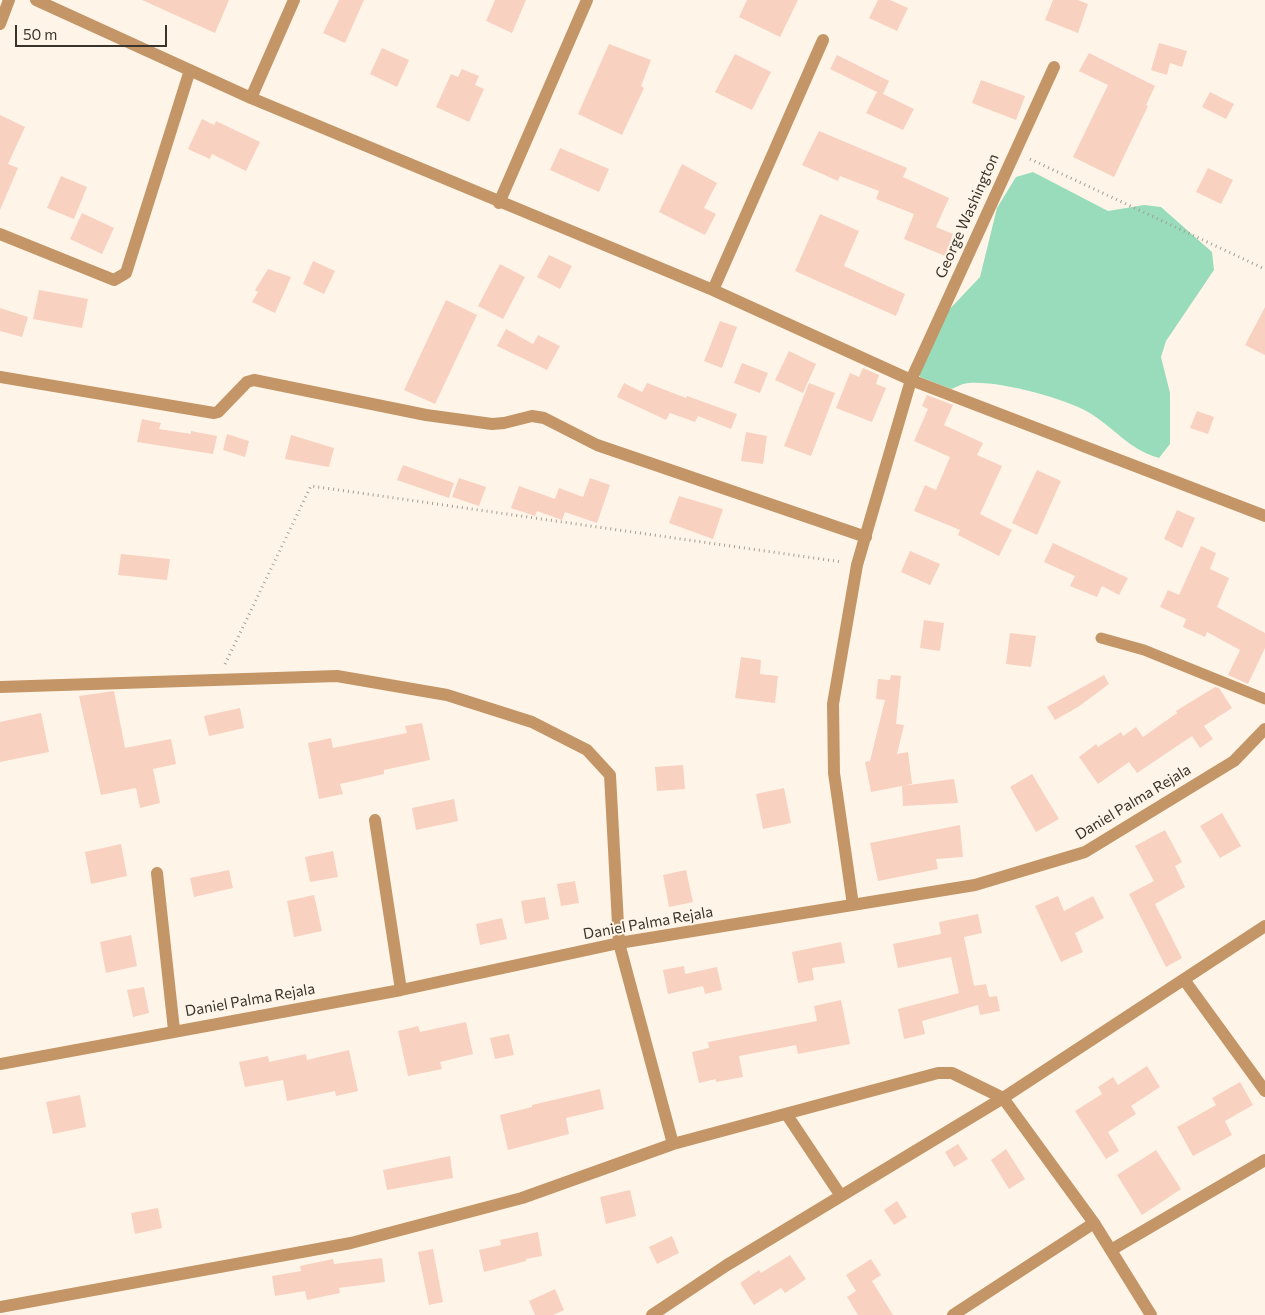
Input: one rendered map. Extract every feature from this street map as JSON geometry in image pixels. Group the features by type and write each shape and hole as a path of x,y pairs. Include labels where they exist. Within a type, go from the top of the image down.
{"street":[{"path":"0,24 9,0"},
{"path":"36,0 251,98 499,203 713,290 911,380 1265,516"},
{"path":"251,98 294,0"},
{"path":"499,203 587,0"},
{"path":"713,290 822,40"},
{"name":"George Washington","path":"853,905 834,773 833,704 857,565 911,380 1054,67"},
{"path":"0,234 114,280 126,273 190,70"},
{"path":"0,377 214,413 222,408 247,382 254,380 426,415 483,423 504,423 532,416 544,418 597,444 866,536"},
{"path":"0,687 337,676 447,695 532,722 587,750 610,775 619,943 673,1144"},
{"name":"Daniel Palma Rejala","path":"0,1064 174,1030 401,990 619,943 976,885 1085,852 1234,761 1265,730"},
{"path":"374,820 401,990"},
{"path":"157,873 174,1030"},
{"path":"652,1315 727,1265 1003,1098 1265,926"},
{"path":"1185,980 1265,1091"},
{"path":"4,1310 351,1243 522,1198 673,1144 938,1073 952,1073 1003,1098 1094,1223 1151,1315"},
{"path":"787,1115 841,1196"},
{"path":"1111,1250 1265,1160"},
{"path":"953,1315 1094,1223"}],"lane":[{"path":"1101,638 1144,650 1265,700"}],"path":[{"path":"1014,152 1265,269"},
{"path":"217,679 311,486 857,565"}],"green space":[{"path":"1033,172 1108,211 1144,205 1161,207 1212,252 1214,270 1166,341 1161,357 1170,393 1170,444 1159,458 1139,450 1088,412 1063,401 1030,391 996,384 967,383 951,389 920,377 916,360 945,314 980,277 997,208 1016,177"}],"building":[{"path":"142,0 229,0 215,33"},
{"path":"339,0 364,0 345,43 323,33"},
{"path":"495,0 526,0 512,33 486,21"},
{"path":"747,0 798,0 780,37 739,17"},
{"path":"878,0 890,0 908,8 897,31 869,18"},
{"path":"1053,0 1078,0 1088,4 1078,33 1045,20"},
{"path":"1159,43 1187,51 1182,67 1170,63 1167,75 1151,70"},
{"path":"609,44 651,60 641,86 644,88 622,135 578,114"},
{"path":"382,48 409,60 397,87 370,74"},
{"path":"1089,53 1155,86 1146,105 1148,106 1114,177 1073,157 1108,85 1079,71"},
{"path":"735,54 771,72 752,110 715,92"},
{"path":"837,55 889,81 883,94 914,109 903,130 866,113 877,92 830,69"},
{"path":"462,69 479,76 475,85 484,89 469,122 436,107 451,74 458,77"},
{"path":"981,80 1025,96 1016,120 972,103"},
{"path":"1210,92 1234,104 1226,119 1202,107"},
{"path":"0,115 25,127 8,164 18,168 0,210"},
{"path":"202,119 214,125 216,121 260,142 246,171 212,154 210,159 188,149"},
{"path":"819,131 907,168 903,177 949,198 936,227 953,234 945,256 904,239 914,214 876,199 879,191 840,176 838,181 802,165"},
{"path":"560,148 609,169 599,192 550,170"},
{"path":"682,164 717,183 704,208 716,214 705,235 659,212"},
{"path":"1208,168 1233,180 1221,204 1196,192"},
{"path":"61,176 87,187 74,219 47,208"},
{"path":"82,213 114,228 102,254 70,239"},
{"path":"820,214 859,231 844,266 905,294 896,316 795,271"},
{"path":"549,255 572,266 560,289 537,277"},
{"path":"313,261 335,271 324,294 303,284"},
{"path":"500,264 525,277 503,319 478,306"},
{"path":"268,269 291,277 275,313 252,302 258,292 255,290"},
{"path":"39,290 88,299 82,328 33,319"},
{"path":"446,300 477,315 435,404 404,390"},
{"path":"1265,307 1265,355 1245,345"},
{"path":"0,308 28,317 22,337 0,331"},
{"path":"720,321 737,327 722,368 704,361"},
{"path":"506,329 533,344 538,335 560,346 547,370 497,346"},
{"path":"789,351 816,364 803,393 775,380"},
{"path":"742,363 768,373 760,393 734,383"},
{"path":"863,368 879,375 876,384 886,388 872,422 836,408 850,373 859,377"},
{"path":"624,383 642,392 647,383 737,414 731,429 698,416 695,422 670,413 666,420 617,397"},
{"path":"809,383 835,393 811,456 784,446"},
{"path":"927,395 953,405 944,425 983,443 977,455 1002,466 980,514 1012,530 999,556 958,535 960,530 914,511 925,485 936,490 950,457 914,441 928,409 922,406"},
{"path":"1197,411 1214,417 1208,434 1190,428"},
{"path":"142,419 161,423 159,429 191,434 191,431 217,436 213,454 137,442"},
{"path":"746,432 767,436 763,464 741,461"},
{"path":"227,434 249,441 245,457 223,450"},
{"path":"291,435 334,448 329,467 285,459"},
{"path":"403,465 454,483 449,498 397,480"},
{"path":"1037,470 1061,481 1037,535 1012,523"},
{"path":"459,478 486,487 479,506 452,497"},
{"path":"590,478 610,485 597,523 565,512 562,520 537,511 535,516 511,508 519,486 555,499 559,488 583,497"},
{"path":"679,496 723,509 713,539 669,523"},
{"path":"1177,510 1195,518 1182,548 1164,539"},
{"path":"1053,543 1128,578 1119,595 1102,586 1097,597 1070,586 1075,576 1044,562"},
{"path":"1201,546 1216,553 1210,569 1229,578 1217,607 1265,633 1265,648 1248,684 1228,675 1240,650 1207,632 1205,637 1183,627 1186,619 1160,607 1168,590 1179,595"},
{"path":"910,551 940,564 930,585 901,572"},
{"path":"121,554 170,559 167,580 118,575"},
{"path":"924,620 944,623 940,651 920,648"},
{"path":"1010,633 1036,636 1031,667 1006,664"},
{"path":"741,657 761,660 760,674 778,676 775,703 735,698"},
{"path":"891,675 901,676 896,724 904,725 897,754 908,752 912,784 871,792 865,762 870,761 885,700 876,699 878,679 890,680"},
{"path":"1104,675 1109,684 1078,707 1055,720 1047,707"},
{"path":"1215,687 1219,688 1232,708 1204,726 1213,739 1200,748 1192,736 1137,773 1129,762 1098,784 1079,757 1096,744 1098,747 1121,732 1123,736 1136,727 1143,737 1177,713 1176,711"},
{"path":"114,691 125,748 171,739 176,764 153,769 160,803 140,808 136,788 101,795 79,696"},
{"path":"240,708 244,728 209,736 204,716"},
{"path":"41,713 49,752 0,762 0,722"},
{"path":"422,723 430,760 384,770 384,774 340,784 343,794 319,799 308,743 331,738 333,748 407,733 405,726"},
{"path":"683,765 685,789 657,791 655,767"},
{"path":"1032,774 1059,819 1036,832 1010,787"},
{"path":"954,779 958,803 903,806 902,786"},
{"path":"784,788 791,823 763,829 756,794"},
{"path":"454,799 458,821 416,830 412,808"},
{"path":"1222,813 1241,846 1220,858 1200,826"},
{"path":"960,825 963,857 936,859 938,869 878,881 870,843"},
{"path":"1165,830 1182,862 1175,866 1185,887 1155,904 1182,958 1166,967 1129,894 1154,881 1135,846"},
{"path":"121,844 127,876 91,884 85,852"},
{"path":"333,851 338,877 310,882 305,857"},
{"path":"229,870 233,888 194,897 190,878"},
{"path":"686,870 693,902 669,907 663,875"},
{"path":"575,881 579,903 561,906 557,884"},
{"path":"314,895 322,931 294,937 287,901"},
{"path":"1058,896 1064,911 1093,896 1104,918 1075,933 1083,952 1061,962 1035,906"},
{"path":"545,897 549,919 525,924 521,901"},
{"path":"978,914 982,933 964,937 974,986 986,984 989,997 997,996 1000,1011 980,1015 978,1005 922,1021 925,1034 904,1039 898,1009 959,993 951,957 898,968 893,944 941,934 939,922"},
{"path":"502,918 507,939 480,945 476,924"},
{"path":"131,935 137,966 106,973 100,942"},
{"path":"841,942 845,963 812,968 814,980 798,983 792,952"},
{"path":"684,966 685,974 717,967 722,990 705,994 703,986 668,994 663,970"},
{"path":"144,987 149,1013 133,1017 127,990"},
{"path":"841,1000 850,1044 798,1054 796,1045 739,1056 743,1077 716,1082 716,1079 699,1083 692,1052 709,1048 708,1042 817,1021 814,1006"},
{"path":"466,1022 473,1054 440,1062 442,1069 408,1076 398,1031 418,1026 420,1032"},
{"path":"509,1034 514,1055 495,1059 490,1038"},
{"path":"349,1050 358,1091 336,1096 335,1091 287,1101 283,1080 245,1087 239,1062 268,1056 269,1062 306,1054 307,1060"},
{"path":"1147,1066 1160,1087 1131,1106 1136,1114 1108,1132 1119,1151 1106,1159 1075,1111 1102,1094 1098,1087 1113,1077 1118,1085"},
{"path":"1240,1082 1253,1105 1225,1121 1232,1135 1193,1156 1177,1127 1216,1105 1212,1098"},
{"path":"600,1089 604,1109 566,1118 569,1134 508,1150 500,1115 532,1107 532,1105"},
{"path":"80,1095 86,1127 53,1134 46,1102"},
{"path":"958,1144 968,1159 954,1167 945,1152"},
{"path":"1006,1149 1025,1179 1009,1189 991,1160"},
{"path":"1156,1150 1181,1189 1142,1215 1117,1175"},
{"path":"450,1156 453,1178 387,1190 383,1170"},
{"path":"630,1190 636,1216 606,1224 600,1197"},
{"path":"897,1201 907,1217 894,1225 884,1210"},
{"path":"158,1208 162,1228 135,1234 131,1213"},
{"path":"538,1232 542,1256 484,1272 479,1250 501,1245 500,1240"},
{"path":"672,1236 679,1253 657,1264 649,1247"},
{"path":"433,1249 443,1302 429,1305 418,1252"},
{"path":"790,1255 806,1279 785,1293 781,1288 754,1305 740,1283 759,1270 761,1273"},
{"path":"382,1258 385,1282 339,1288 340,1293 307,1300 305,1291 275,1296 272,1276 301,1271 300,1266 333,1259 334,1264"},
{"path":"871,1259 881,1275 872,1281 893,1315 858,1315 847,1297 856,1291 846,1275"},
{"path":"555,1289 564,1310 553,1315 535,1315 529,1301"}]}
